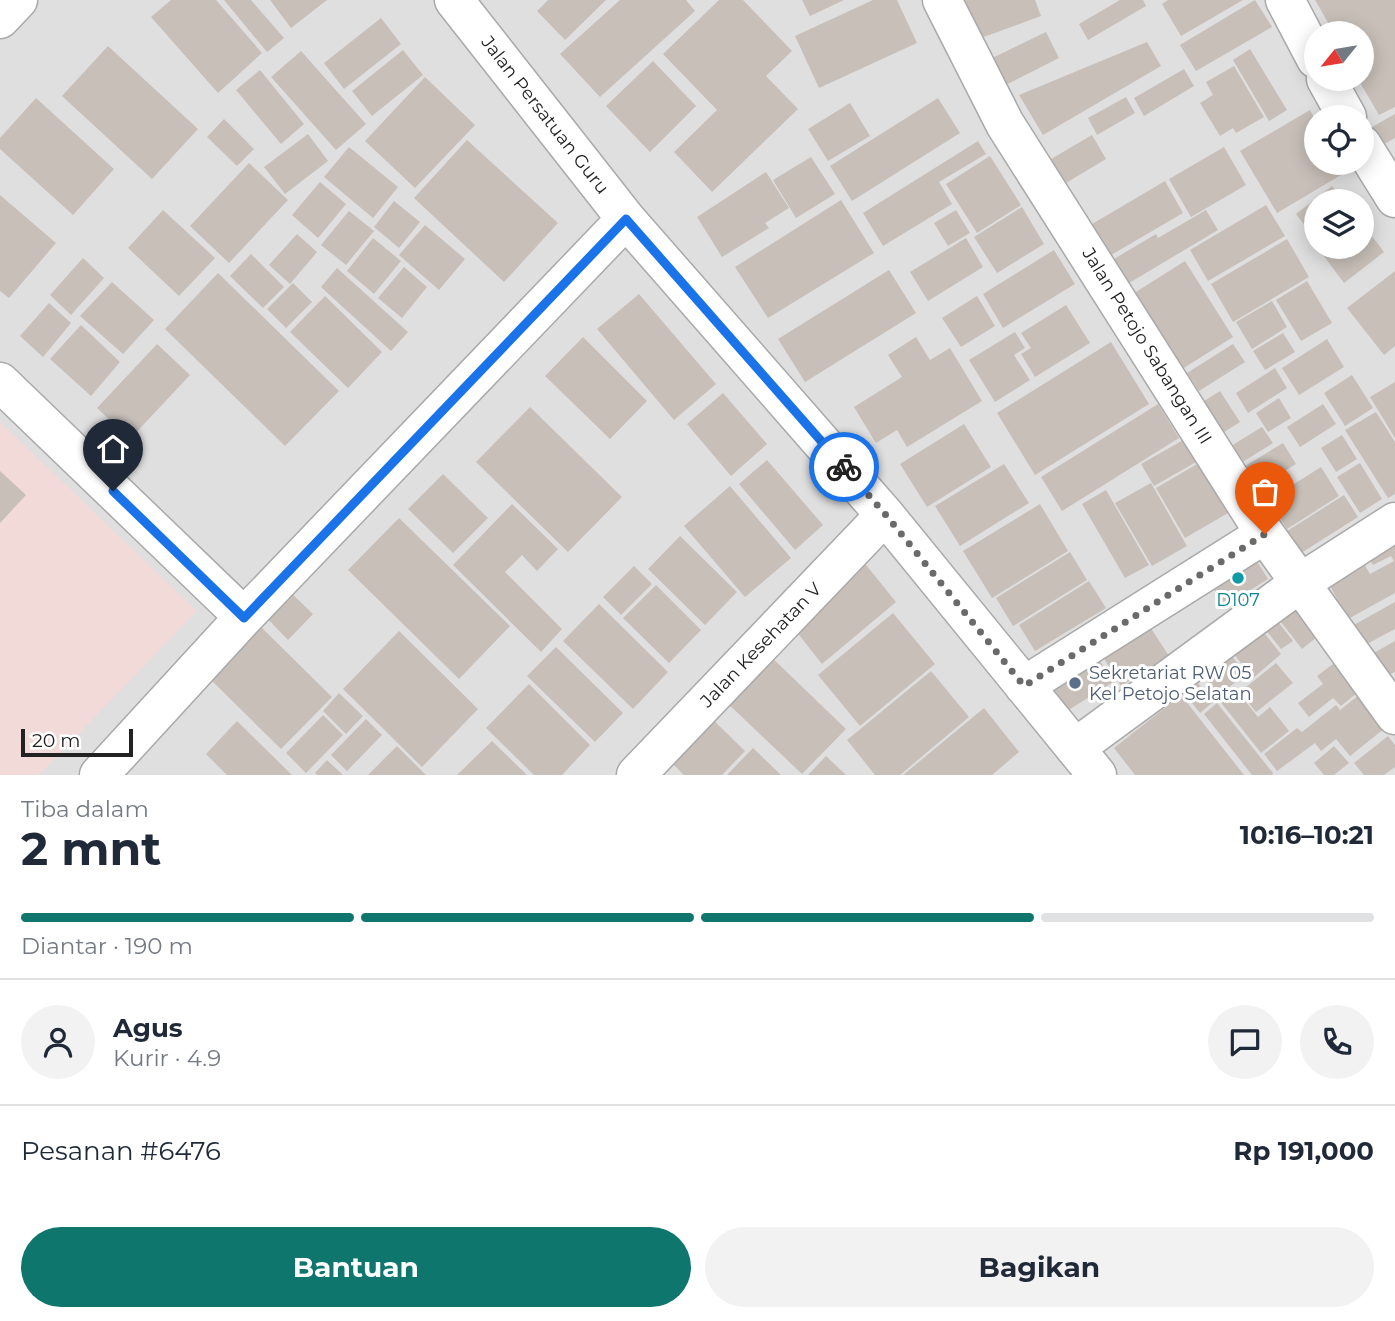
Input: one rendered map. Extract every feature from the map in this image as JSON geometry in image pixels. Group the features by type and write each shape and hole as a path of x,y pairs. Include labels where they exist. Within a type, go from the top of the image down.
{"street":[{"path":"0,19 19,0"},
{"name":"Jalan Persatuan Guru","path":"454,0 626,219 886,515 1086,761"},
{"name":"Jalan Petojo Sabangan III","path":"942,0 1005,124 1265,534 1395,715"},
{"path":"1285,0 1304,36"},
{"path":"1374,164 1395,198"},
{"path":"99,775 244,618 626,219"},
{"path":"0,382 244,618"},
{"name":"Jalan Kesehatan V","path":"647,771 886,515"},
{"path":"1086,761 1300,583 1395,522"},
{"path":"1024,686 1265,534"}],"shaded area":[{"path":"0,0 1395,0 1395,775 0,775"},
{"path":"0,422 197,611 39,775 0,775"}],"building":[{"path":"171,0 216,0 262,53 218,93 151,17"},
{"path":"224,0 251,0 284,38 267,52"},
{"path":"270,0 327,0 291,28"},
{"path":"548,0 606,0 565,40 537,11"},
{"path":"620,0 686,0 695,11 600,97 560,54"},
{"path":"719,0 743,0 792,51 766,76 798,109 712,192 674,152 717,110 663,54"},
{"path":"802,0 844,0 810,16"},
{"path":"873,0 897,0 917,43 819,88 795,36"},
{"path":"954,0 1035,0 1041,16 970,42"},
{"path":"1120,0 1143,0 1146,6 1088,40 1079,24"},
{"path":"1168,0 1243,0 1181,36 1162,4"},
{"path":"1255,0 1272,27 1196,71 1180,45"},
{"path":"1315,0 1395,0 1395,107 1379,115 1365,91 1374,91 1374,21 1327,21"},
{"path":"381,18 401,44 344,89 324,63"},
{"path":"1046,32 1059,58 998,89 984,62"},
{"path":"1147,42 1161,66 1043,135 1019,95"},
{"path":"108,46 198,129 152,179 62,96"},
{"path":"1250,49 1287,110 1269,121 1233,60"},
{"path":"403,50 423,75 372,116 352,91"},
{"path":"301,51 366,124 336,150 271,77"},
{"path":"653,61 696,106 650,152 606,106"},
{"path":"1234,66 1264,117 1236,133 1233,128 1220,136 1200,103 1213,95 1206,82"},
{"path":"1184,69 1194,86 1144,116 1134,98"},
{"path":"260,70 304,124 281,144 236,90"},
{"path":"425,77 475,125 415,188 365,141"},
{"path":"1126,97 1135,113 1097,135 1088,118"},
{"path":"36,98 114,169 73,215 0,149 0,138"},
{"path":"938,98 960,133 852,201 830,166"},
{"path":"850,103 870,136 828,161 808,129"},
{"path":"1304,114 1304,175 1341,175 1317,189 1304,189 1304,197 1277,213 1240,151"},
{"path":"1395,114 1395,138 1375,149 1374,126"},
{"path":"224,119 254,149 237,166 207,137"},
{"path":"308,134 328,161 285,194 264,167"},
{"path":"1092,135 1106,159 1061,186 1046,162"},
{"path":"467,140 558,223 504,282 414,198"},
{"path":"978,141 986,154 939,182 952,204 883,246 863,213"},
{"path":"349,147 398,187 373,218 324,177"},
{"path":"1224,147 1246,185 1191,217 1169,179"},
{"path":"990,156 1021,205 977,233 946,184"},
{"path":"811,157 835,194 796,218 773,180"},
{"path":"249,163 288,200 229,263 190,226"},
{"path":"766,172 789,208 765,223 769,228 722,257 697,217"},
{"path":"1165,181 1183,213 1106,258 1087,227"},
{"path":"320,182 346,204 318,238 292,215"},
{"path":"0,195 56,243 9,298 0,291"},
{"path":"841,200 874,253 768,318 735,267"},
{"path":"394,201 420,222 399,248 374,227"},
{"path":"1266,205 1285,236 1208,281 1190,250"},
{"path":"1022,207 1044,244 997,273 974,237"},
{"path":"1304,208 1304,224 1296,214"},
{"path":"163,210 215,258 179,296 128,248"},
{"path":"956,210 970,233 948,246 934,223"},
{"path":"1206,210 1218,230 1124,286 1109,262 1156,234 1158,238"},
{"path":"349,211 374,231 346,265 321,245"},
{"path":"425,225 465,259 439,290 399,255"},
{"path":"297,234 317,252 290,284 269,265"},
{"path":"373,238 401,261 374,294 347,271"},
{"path":"966,238 983,267 928,301 910,272"},
{"path":"1287,239 1309,277 1233,322 1211,284"},
{"path":"1374,239 1384,252 1344,283 1326,259 1374,259"},
{"path":"1054,250 1075,284 1003,328 983,294"},
{"path":"251,254 284,287 263,308 230,276"},
{"path":"83,258 104,278 71,315 50,295"},
{"path":"1185,261 1233,337 1179,371 1131,295"},
{"path":"404,267 427,287 402,318 378,298"},
{"path":"337,268 408,332 391,351 321,287"},
{"path":"889,270 916,313 805,382 778,339"},
{"path":"1395,271 1395,346 1384,355 1347,308"},
{"path":"218,273 339,391 285,446 165,329"},
{"path":"1307,281 1332,323 1301,341 1276,300"},
{"path":"112,282 154,320 123,354 80,316"},
{"path":"293,283 312,302 286,328 267,309"},
{"path":"639,294 716,384 674,420 597,329"},
{"path":"325,296 382,352 348,388 290,332"},
{"path":"977,296 995,326 961,347 942,318"},
{"path":"1272,301 1287,327 1252,349 1236,322"},
{"path":"49,303 71,323 43,357 20,336"},
{"path":"1066,305 1090,343 1035,377 1021,354 1031,348 1021,333"},
{"path":"81,325 120,362 91,396 50,359"},
{"path":"1015,332 1025,348 1014,355 1030,380 995,402 969,360"},
{"path":"1283,333 1295,352 1265,370 1253,351"},
{"path":"583,337 647,401 610,439 545,376"},
{"path":"916,337 930,360 950,348 982,401 907,447 897,430 876,443 854,407 902,377 888,355"},
{"path":"1327,339 1344,367 1299,395 1282,368"},
{"path":"1111,342 1149,404 1035,475 997,413"},
{"path":"157,344 190,375 130,439 97,408"},
{"path":"1233,344 1245,362 1199,391 1187,373"},
{"path":"1275,368 1287,388 1248,413 1236,393"},
{"path":"1352,375 1373,408 1345,426 1324,393"},
{"path":"1395,382 1395,438 1370,397"},
{"path":"1220,391 1240,422 1210,441 1190,410"},
{"path":"723,393 767,444 731,476 687,424"},
{"path":"1279,398 1291,418 1268,432 1256,413"},
{"path":"1158,404 1179,438 1062,511 1041,477"},
{"path":"1323,404 1336,424 1300,447 1287,427"},
{"path":"530,407 622,497 568,552 476,462"},
{"path":"1376,412 1395,442 1395,494 1388,498 1345,430"},
{"path":"964,424 991,467 927,507 900,464"},
{"path":"1262,427 1273,443 1241,463 1231,446"},
{"path":"1342,435 1357,459 1336,472 1321,448"},
{"path":"1185,439 1198,461 1154,486 1141,464"},
{"path":"1283,443 1296,464 1258,487 1245,466"},
{"path":"767,460 823,525 795,550 739,484"},
{"path":"1199,463 1228,513 1185,538 1156,488"},
{"path":"1360,463 1382,499 1360,513 1337,477"},
{"path":"1004,464 1029,503 960,546 935,506"},
{"path":"1321,467 1339,496 1287,529 1269,500"},
{"path":"0,471 26,495 0,523"},
{"path":"443,474 488,518 453,553 408,509"},
{"path":"1151,483 1187,546 1152,566 1115,503"},
{"path":"730,486 791,558 745,597 684,526"},
{"path":"1106,490 1149,565 1125,578 1082,504"},
{"path":"1344,495 1358,517 1298,555 1284,533"},
{"path":"512,504 558,549 537,571 522,555 505,572 562,629 541,652 453,565"},
{"path":"1040,504 1068,551 992,598 963,551"},
{"path":"399,518 510,626 459,679 348,570"},
{"path":"1395,532 1395,593 1348,619 1322,571 1357,552 1370,574 1394,561 1391,556 1373,565 1364,549"},
{"path":"680,536 737,592 705,625 648,569"},
{"name":"D107","path":"1250,550 1268,579 1225,606 1207,578"},
{"path":"1070,552 1087,580 1013,626 996,598"},
{"path":"862,560 896,602 822,664 788,621"},
{"path":"634,566 652,584 621,615 603,597"},
{"path":"1089,581 1106,608 1035,651 1019,625"},
{"path":"656,585 701,630 669,663 623,618"},
{"path":"287,589 313,614 288,640 263,614"},
{"path":"1289,593 1322,633 1302,649 1270,608"},
{"path":"1395,602 1395,629 1363,646 1352,626"},
{"path":"599,604 668,672 633,709 563,641"},
{"path":"1268,609 1293,641 1281,649 1256,618"},
{"path":"893,613 935,664 860,726 818,675"},
{"path":"1145,619 1169,656 1121,686 1098,649"},
{"path":"1254,620 1281,654 1253,678 1225,643"},
{"path":"261,627 332,697 281,749 210,679"},
{"path":"399,631 478,709 422,767 343,689"},
{"path":"1395,641 1395,672 1384,677 1372,654"},
{"path":"1223,645 1246,674 1219,695 1196,666"},
{"path":"556,647 623,713 595,742 527,676"},
{"path":"1092,648 1113,682 1067,711 1046,677"},
{"path":"765,651 846,729 802,774 721,697"},
{"path":"1276,663 1293,683 1256,712 1240,692"},
{"path":"1333,664 1357,693 1341,706 1333,698 1309,717 1298,703 1323,684 1317,676"},
{"path":"1186,668 1213,702 1200,713 1173,679"},
{"path":"931,671 969,717 900,775 875,775 847,740"},
{"path":"529,684 590,745 562,775 534,775 486,728"},
{"path":"1234,687 1258,717 1270,707 1289,731 1261,753 1219,700"},
{"path":"339,693 363,716 346,734 323,711"},
{"path":"1181,695 1244,775 1135,775 1114,748"},
{"path":"1359,695 1385,728 1350,756 1336,739 1321,751 1315,743 1277,771 1264,754 1297,728 1302,732 1336,705 1340,710"},
{"path":"1217,703 1272,775 1252,775 1204,714"},
{"path":"984,708 1019,752 992,775 903,775"},
{"path":"703,710 745,751 722,775 684,775 662,753"},
{"path":"323,715 343,735 306,773 286,753"},
{"path":"366,719 382,735 347,771 331,755"},
{"path":"237,721 292,775 227,775 206,754"},
{"path":"1388,736 1395,745 1395,767 1384,775 1364,775 1354,763"},
{"path":"492,741 527,775 457,775"},
{"path":"397,746 426,775 368,775"},
{"path":"1334,746 1349,763 1334,775 1324,775 1314,763"},
{"path":"753,748 781,775 727,775"},
{"path":"826,756 846,775 808,775"},
{"path":"327,760 343,775 317,775 315,773"}],"way so far":[{"path":"844,467 1024,686 1265,534"}],"place":[{"name":"D107","path":"1238,578"},
{"name":"Sekretariat RW 05 Kel Petojo Selatan","path":"1075,683"}],"route":[{"path":"113,491 244,618 626,219 844,467"}]}
